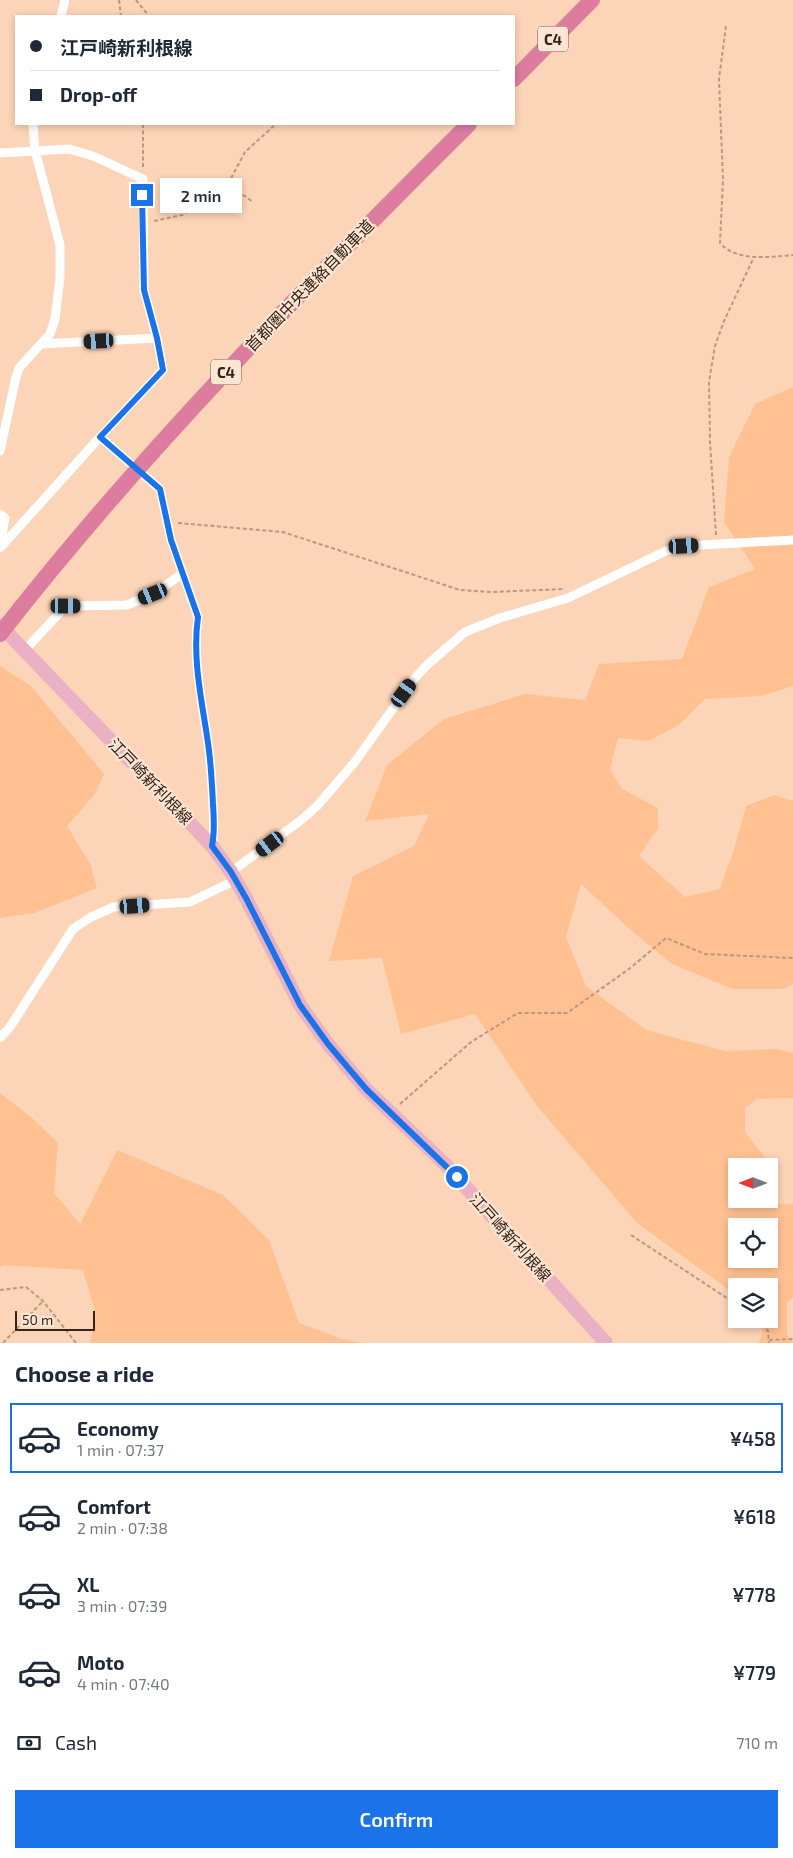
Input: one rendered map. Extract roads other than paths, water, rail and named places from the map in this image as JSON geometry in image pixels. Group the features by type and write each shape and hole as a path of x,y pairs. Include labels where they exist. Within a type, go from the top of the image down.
{"highway":[{"name":"C4","path":"515,77 592,0"},
{"name":"首都圏中央連絡自動車道","path":"0,634 107,504 208,390 302,290 467,125"}],"main road":[{"name":"江戸崎新利根線","path":"0,625 212,846 233,876 300,1005 350,1071 390,1113 445,1164 606,1343"}],"street":[{"path":"61,15 65,0"},
{"path":"0,451 10,400 19,368 50,334 55,320 60,278 60,245 36,150 33,125"},
{"path":"0,154 68,149 92,156 142,180 144,290 157,338 163,370 104,440 0,547"},
{"path":"41,344 157,338"},
{"path":"0,398 10,400"},
{"path":"104,440 160,489 171,540 198,617 196,630 198,676 212,783 214,834 212,846"},
{"path":"0,514 5,518 0,547"},
{"path":"0,1038 10,1027 73,930 91,917 114,907 190,902 233,876 300,821 317,806 354,763 415,678 465,632 500,618 568,598 666,551 684,546 793,540"},
{"path":"21,647 66,606 127,604 153,594 182,574"}]}
